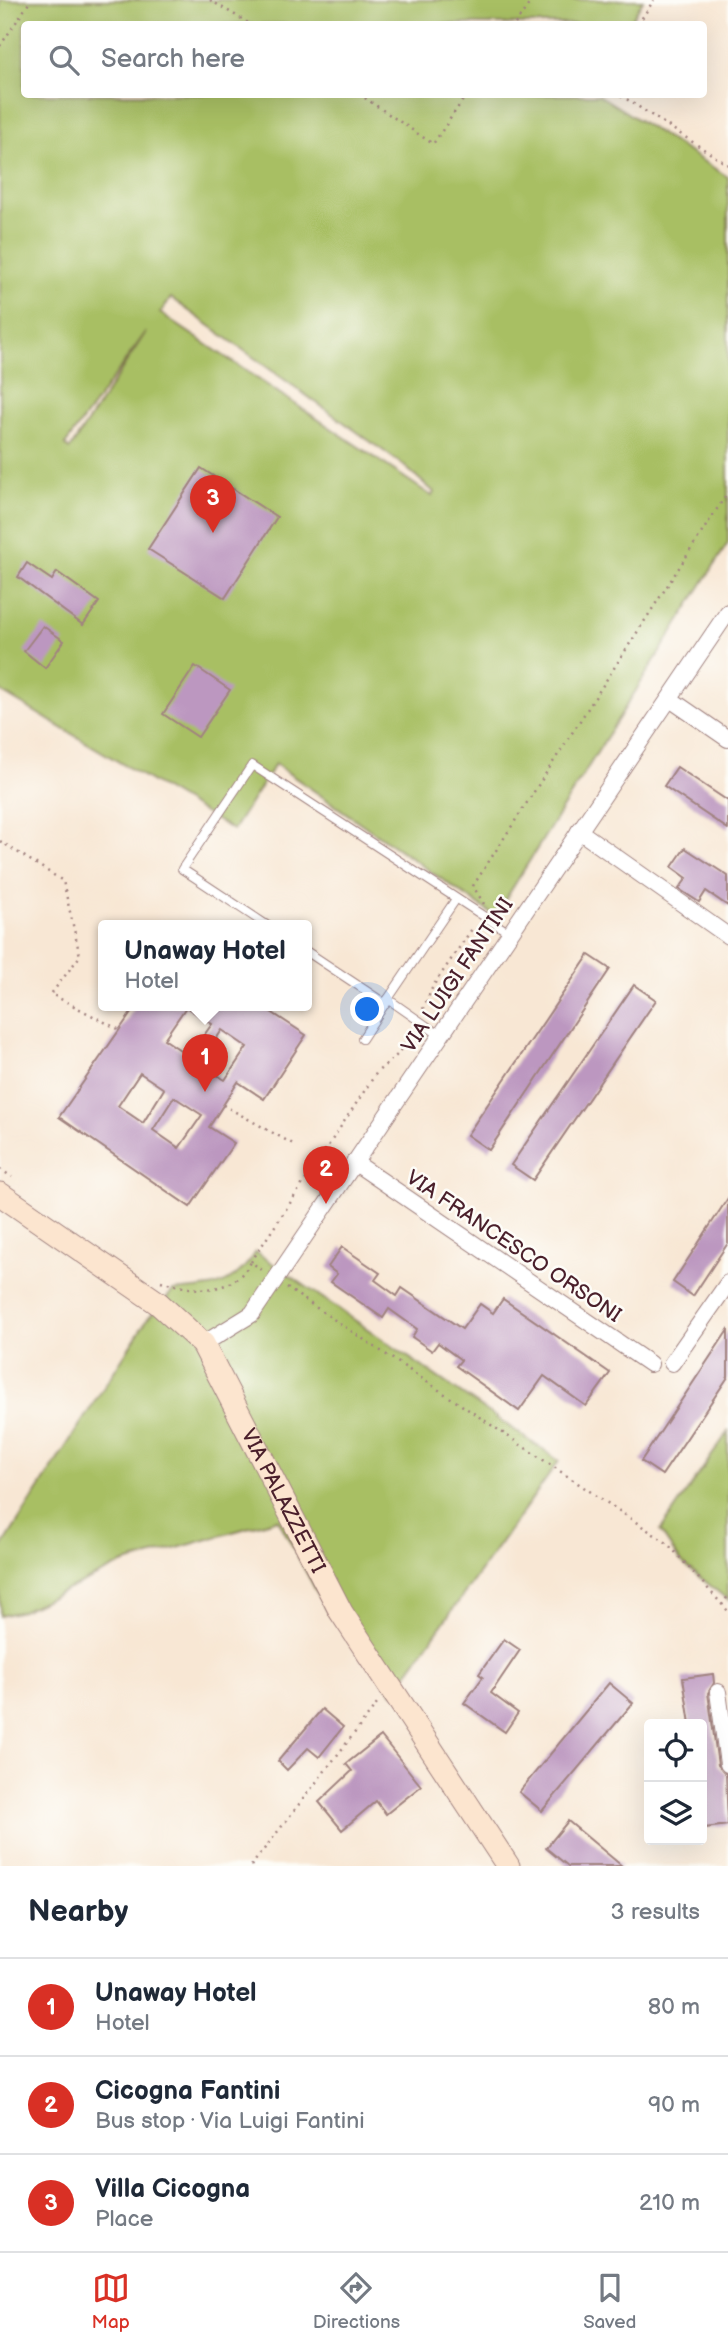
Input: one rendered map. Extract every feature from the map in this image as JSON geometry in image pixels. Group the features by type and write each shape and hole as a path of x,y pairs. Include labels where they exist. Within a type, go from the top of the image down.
{"main road":[{"name":"VIA PALAZZETTI","path":"9,1188 159,1303 203,1344 341,1612 508,1866"}],"street":[{"name":"VIA LUIGI FANTINI","path":"203,1344 252,1314 728,612"},
{"path":"670,699 728,739"},
{"path":"579,831 728,936"},
{"name":"VIA FRANCESCO ORSONI","path":"354,1162 650,1364"},
{"path":"673,1363 728,1283"},
{"path":"718,1692 728,1764"}],"lane":[{"path":"259,920 182,869 252,765 511,934"},
{"path":"362,1039 456,899"},
{"path":"312,955 441,1036"}],"path":[{"path":"0,46 31,0"},
{"path":"211,0 245,21"},
{"path":"517,21 532,0"},
{"path":"640,21 654,0"},
{"path":"365,98 433,144 464,98"},
{"path":"625,98 728,165"},
{"path":"151,1274 162,1282 195,1289 225,1286 242,1279 377,1072 397,1055 424,1014 423,1003 481,914 485,901 473,886 728,492"},
{"path":"0,841 64,881 80,956 51,995 120,1030"},
{"path":"223,1105 293,1144"},
{"path":"0,1169 9,1188"},
{"path":"251,1262 667,1543 728,1611"},
{"path":"721,1606 728,1597"},
{"path":"251,1866 390,1688"}],"green space":[{"path":"0,0 643,0 631,21 21,21 21,98 604,98 728,177 728,543 495,916 275,764 233,830 0,691","holes":["171,298 403,465 434,492 432,496 160,313","146,332 70,449 65,445"]},
{"path":"256,1252 559,1461 393,1693 351,1636 330,1617 278,1519 122,1564 22,1611 0,1616 0,1550 148,1318 173,1291 211,1287 230,1280"},
{"path":"728,1432 728,1600 681,1562 660,1531"}],"building":[{"path":"201,468 277,517 225,598 148,549"},
{"path":"27,563 52,580 57,572 99,602 83,625 18,577"},
{"path":"43,626 64,641 45,668 24,651"},
{"path":"195,666 230,690 198,737 163,714"},
{"path":"677,767 728,801 728,829 664,786"},
{"path":"685,848 728,876 728,906 706,891 699,902 679,889 687,878 672,867"},
{"path":"589,955 610,969 489,1150 467,1135"},
{"path":"634,985 656,1000 533,1180 511,1165"},
{"path":"133,1011 183,1011 164,1039 189,1056 212,1024 192,1011 270,1011 306,1035 264,1099 238,1082 209,1127 234,1143 190,1207 59,1117","holes":["222,1030 247,1047 225,1080 200,1064","140,1073 164,1089 143,1123 118,1106","174,1097 202,1115 179,1148 153,1130"]},
{"path":"728,1198 728,1243 693,1296 673,1282"},
{"path":"342,1247 380,1273 375,1280 397,1296 402,1288 462,1329 480,1304 493,1313 503,1299 610,1373 586,1406 544,1376 519,1411 456,1366 461,1360 438,1343 432,1351 412,1337 417,1329 389,1309 383,1318 331,1282 337,1274 328,1267"},
{"path":"728,1330 728,1377 662,1475 641,1461"},
{"path":"504,1639 520,1650 491,1693 518,1713 505,1732 464,1703 483,1677 479,1674"},
{"path":"713,1674 714,1683 708,1693 718,1765 726,1774 728,1825 707,1828 707,1719 689,1719 683,1678"},
{"path":"609,1683 633,1703 542,1811 519,1792"},
{"path":"322,1709 343,1727 319,1757 308,1748 287,1770 278,1761"},
{"path":"381,1736 421,1786 386,1814 376,1801 342,1830 319,1802 352,1771 346,1764"},
{"path":"568,1821 622,1866 568,1866 546,1848"}],"place":[{"name":"Villa Cicogna","path":"213,533"},
{"name":"Unaway Hotel","path":"205,1092"},
{"name":"Cicogna Fantini","path":"326,1204"}]}
